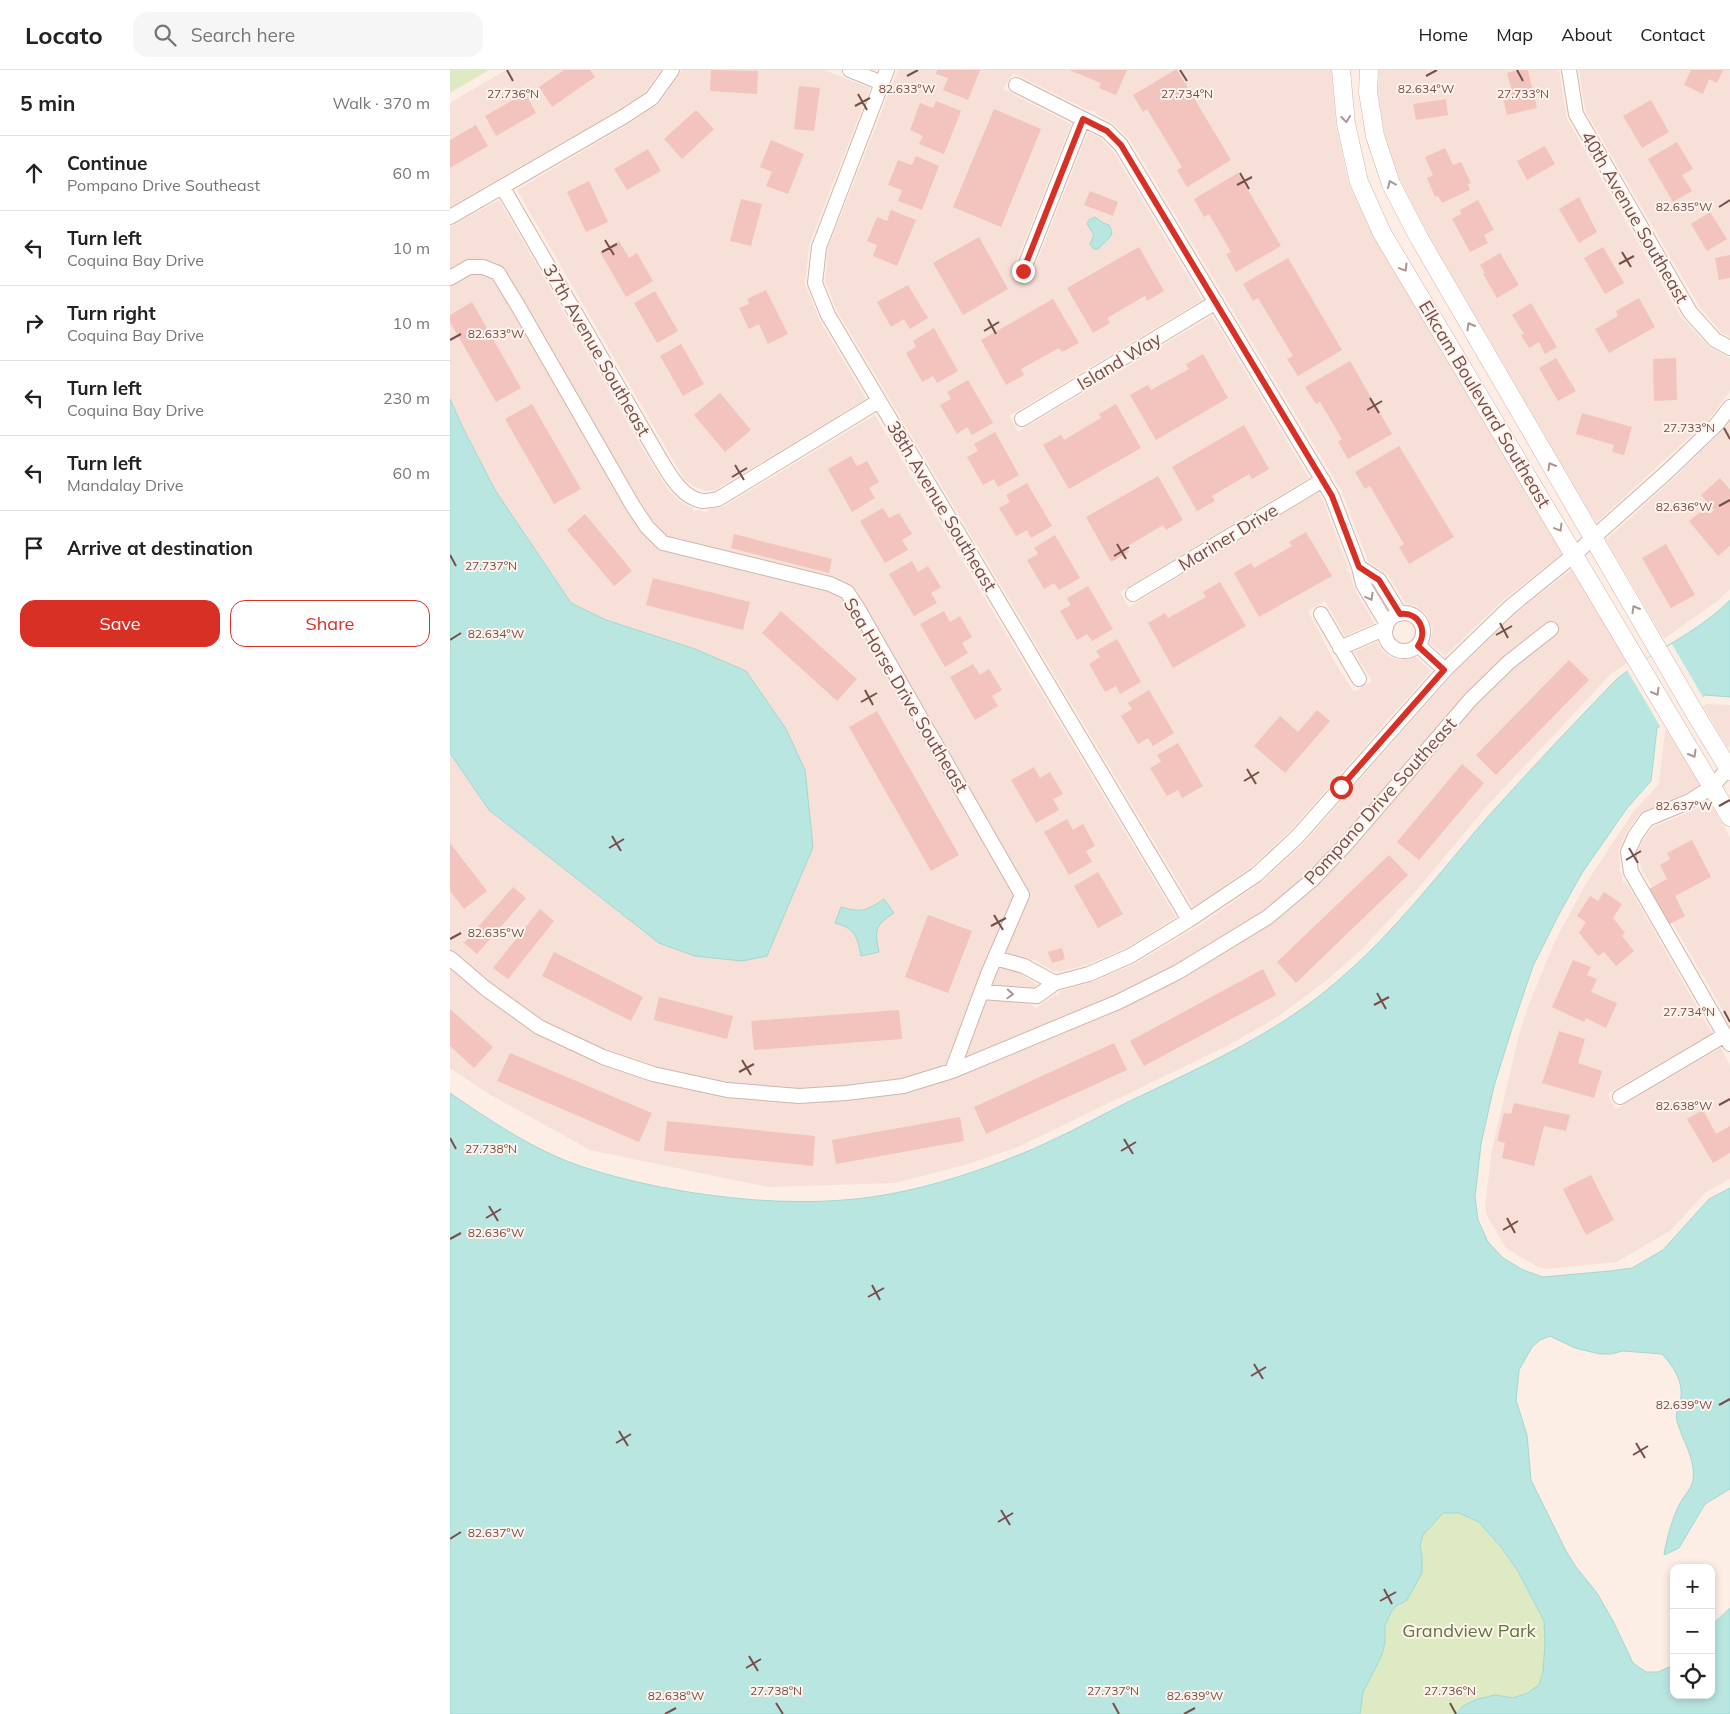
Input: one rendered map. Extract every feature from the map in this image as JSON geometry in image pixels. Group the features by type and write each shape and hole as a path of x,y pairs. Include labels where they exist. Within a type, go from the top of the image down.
{"street":[{"path":"450,217 503,188 652,98 672,70"},
{"path":"850,70 885,76"},
{"name":"Elkcam Boulevard Southeast","path":"1341,70 1346,124 1359,182 1382,233 1730,817"},
{"name":"Elkcam Boulevard Southeast","path":"1369,70 1368,92 1375,136 1391,184 1419,238 1593,539 1693,710 1730,768"},
{"name":"40th Avenue Southeast","path":"1569,70 1576,114 1690,312 1715,340 1730,348"},
{"name":"38th Avenue Southeast","path":"885,76 819,247 815,283 828,315 879,402 1189,920"},
{"path":"1016,85 1107,131 1121,145 1332,496 1359,567 1363,584 1386,626 1388,641 1396,649 1407,651 1418,646 1423,636 1422,626 1410,614 1400,614 1390,620 1386,626 1340,648"},
{"path":"1343,94 1368,92"},
{"path":"1023,271 1083,119"},
{"name":"37th Avenue Southeast","path":"503,188 676,485 689,495 702,501 718,499 879,402"},
{"name":"Sea Horse Drive Southeast","path":"450,278 469,267 483,267 498,274 633,506 646,526 664,543 830,584 847,592 857,606 1022,895 982,992"},
{"name":"Island Way","path":"1022,419 1216,302"},
{"path":"1464,368 1486,354"},
{"path":"952,1071 982,992 1037,996 1055,983 1089,974 1130,956 1189,920 1256,875 1297,837 1444,670 1510,606 1593,539 1717,424 1730,407"},
{"name":"Mariner Drive","path":"1133,594 1323,480"},
{"path":"1359,567 1379,580 1400,614"},
{"path":"1321,614 1359,679"},
{"name":"Pompano Drive Southeast","path":"450,958 485,988 539,1026 603,1057 662,1076 727,1090 800,1096 846,1094 903,1086 952,1071 1118,1002 1178,972 1268,917 1312,880 1347,843 1471,699 1509,662 1551,629"},
{"path":"1418,646 1444,670"},
{"path":"1620,1097 1727,1040 1631,872 1628,852 1635,836 1647,819 1690,802 1712,787 1730,768"},
{"path":"995,958 1024,966 1055,983"}],"shaded area":[{"path":"506,70 661,70 645,92 618,110 450,207 450,103"},
{"path":"682,70 824,70 870,88 809,245 805,284 820,321 866,399 715,490 705,491 684,479 517,190 627,125 660,103"},
{"path":"898,70 1331,70 1336,126 1349,185 1374,238 1563,553 1503,600 1445,656 1430,643 1433,628 1426,614 1416,606 1406,604 1388,575 1368,561 1341,490 1130,140 1114,124 1096,114 1096,112 1088,110 1013,73 1003,89 1071,124 1010,277 1029,282 1088,132 1100,138 1113,151 1202,300 1009,416 1018,432 1212,316 1309,478 1120,592 1129,607 1318,493 1323,500 1348,567 1346,570 1350,573 1354,588 1374,623 1345,636 1325,601 1308,611 1334,661 1354,692 1372,681 1354,652 1377,642 1383,652 1390,657 1401,660 1416,657 1431,671 1290,831 1250,868 1193,907 837,311 825,281 828,248"},
{"path":"1379,70 1559,70 1567,119 1681,317 1710,348 1730,358 1730,391 1709,419 1596,523 1428,234 1400,180 1384,133 1378,91"},
{"path":"1579,70 1730,70 1730,337 1722,333 1699,306 1585,110"},
{"path":"499,200 652,465 670,492 682,503 693,508 693,511 700,510 707,513 709,509 723,507 875,415 1176,917 1126,948 1086,965 1059,972 1057,970 1055,972 1033,959 1022,975 1038,985 1024,995 1035,1009 1055,995 1057,996 1060,991 1092,982 1135,964 1203,923 1263,881 1305,842 1451,676 1516,613 1572,569 1627,663 1611,674 1487,806 1415,892 1362,949 1326,981 1274,1019 1229,1045 1020,1146 972,1163 895,1183 768,1187 590,1150 489,1094 450,1068 450,753 453,759 746,671 695,649 606,620 571,603 495,490 450,399 450,227"},
{"path":"1730,422 1730,589 1719,600 1664,639 1606,540 1674,478"},
{"path":"1707,704 1730,705 1730,745 1728,748 1703,706"},
{"path":"1667,730 1701,787 1644,811 1639,815 1627,831 1619,849 1620,867 1618,869 1622,875 1623,883 1626,882 1712,1033 1607,1094 1616,1109 1721,1048 1730,1065 1730,1179 1706,1192 1671,1230 1617,1262 1545,1269 1536,1266 1506,1248 1486,1214 1485,1207 1492,1149 1520,1031 1555,941 1585,885 1633,812 1659,784 1665,732"},
{"path":"1710,803 1730,837 1730,1023 1641,868 1638,852 1643,840 1653,827"}],"green space":[{"path":"450,70 489,70 450,93"},
{"name":"Grandview Park","path":"1443,1513 1459,1513 1479,1522 1501,1547 1518,1571 1544,1621 1543,1672 1539,1685 1528,1693 1513,1698 1495,1695 1463,1706 1456,1714 1360,1714 1363,1692 1382,1655 1385,1642 1385,1626 1391,1612 1396,1606 1407,1599 1422,1556 1420,1546 1423,1535"}],"water":[{"path":"1095,217 1109,225 1112,232 1111,236 1098,249 1094,249 1090,244 1094,235 1087,224 1089,220"},
{"path":"450,399 495,490 571,603 606,620 695,649 746,671 786,729 805,770 813,847 767,956 742,961 695,956 659,943 489,810 450,753"},
{"path":"1730,600 1730,697 1705,695 1657,728 1651,781 1627,808 1582,873 1558,916 1533,966 1494,1086 1481,1144 1475,1197 1478,1220 1488,1242 1503,1258 1523,1270 1543,1277 1632,1268 1663,1250 1709,1199 1730,1188 1730,1489 1705,1504 1679,1548 1664,1555 1672,1522 1680,1503 1691,1486 1693,1472 1691,1457 1676,1418 1681,1395 1680,1382 1671,1364 1662,1354 1623,1351 1600,1354 1575,1348 1550,1336 1540,1340 1532,1347 1519,1370 1516,1400 1527,1435 1531,1480 1566,1551 1597,1593 1633,1663 1646,1672 1658,1672 1670,1667 1670,1699 1715,1699 1715,1622 1730,1608 1730,1714 1456,1714 1463,1706 1478,1699 1495,1695 1513,1698 1528,1693 1539,1685 1543,1672 1544,1621 1518,1571 1501,1547 1479,1522 1459,1513 1443,1513 1423,1535 1420,1546 1422,1573 1407,1600 1396,1606 1385,1626 1385,1642 1382,1655 1363,1692 1360,1714 450,1714 450,1093 531,1144 583,1167 655,1186 735,1198 815,1201 854,1199 890,1194 923,1187 973,1172 1021,1154 1076,1129 1236,1049 1287,1019 1311,1002 1356,965 1397,923 1493,811 1616,680 1721,609"},
{"path":"884,899 894,913 883,921 878,929 879,952 861,956 857,938 854,934 842,925 835,923 841,907 864,910"}],"pier":[{"path":"1672,644 1704,699 1661,728 1627,670"}],"building":[{"path":"564,70 590,70 595,77 552,107 539,87"},
{"path":"711,70 758,71 757,94 710,91"},
{"path":"937,70 980,70 968,100 943,90 948,78 936,74"},
{"path":"1069,70 1127,70 1116,95 1099,88 1101,83"},
{"path":"1177,70 1231,160 1187,187 1177,170 1182,167 1147,109 1143,112 1133,95"},
{"path":"1528,70 1537,108 1507,115 1502,93 1512,91 1507,73"},
{"path":"1691,70 1723,70 1717,83 1709,79 1703,94 1684,85"},
{"path":"799,86 820,88 814,131 794,129"},
{"path":"525,93 536,113 496,136 485,116"},
{"path":"1446,99 1448,115 1416,120 1413,104"},
{"path":"1651,100 1669,132 1642,148 1623,116"},
{"path":"936,101 961,111 944,154 919,144 923,136 910,130 920,103 933,108"},
{"path":"994,109 1041,129 1001,227 953,207"},
{"path":"696,110 714,129 682,159 664,139"},
{"path":"476,125 488,146 450,168 450,140"},
{"path":"771,140 804,154 788,194 766,186 772,172 760,167"},
{"path":"1677,142 1693,169 1682,175 1692,191 1673,202 1648,159"},
{"path":"1545,146 1555,164 1527,180 1517,161"},
{"path":"1445,148 1453,165 1461,162 1471,183 1468,184 1470,190 1442,203 1438,196 1435,197 1427,178 1433,175 1425,157"},
{"path":"648,149 661,171 627,190 614,169"},
{"path":"916,156 939,166 922,210 898,201 902,190 888,185 898,160 912,165"},
{"path":"1238,173 1281,246 1236,272 1226,254 1231,252 1209,214 1204,217 1194,199"},
{"path":"589,181 608,222 586,232 567,192"},
{"path":"1090,191 1118,202 1113,216 1084,205"},
{"path":"1579,197 1597,232 1579,243 1559,209"},
{"path":"741,199 762,204 751,246 730,241"},
{"path":"1478,200 1494,230 1484,235 1488,243 1470,252 1452,219 1461,214 1460,210"},
{"path":"891,210 916,220 897,266 873,256 877,245 867,241 877,217 887,221"},
{"path":"1710,212 1727,239 1707,251 1691,224"},
{"path":"979,237 1008,289 963,315 933,263"},
{"path":"619,241 629,258 637,253 653,281 626,297 600,252"},
{"path":"1139,247 1164,291 1147,301 1145,296 1107,318 1110,323 1093,333 1067,288"},
{"path":"1603,247 1624,283 1605,294 1584,258"},
{"path":"1500,253 1519,285 1497,298 1480,265"},
{"path":"1730,255 1730,278 1719,280 1715,258"},
{"path":"1288,258 1342,350 1298,376 1287,359 1293,356 1258,298 1253,301 1243,284"},
{"path":"908,285 928,318 910,329 904,319 891,327 877,302"},
{"path":"766,290 788,334 768,344 759,324 749,329 739,308 749,304 747,299"},
{"path":"655,291 678,331 657,343 634,303"},
{"path":"1639,298 1655,327 1609,353 1595,329 1618,316 1616,311"},
{"path":"1053,299 1079,343 1062,352 1059,348 1021,369 1024,375 1006,385 981,340"},
{"path":"472,302 521,388 496,402 450,322 450,315"},
{"path":"1531,303 1557,347 1545,354 1539,342 1529,348 1521,335 1524,334 1512,315"},
{"path":"934,328 958,371 937,383 933,376 922,382 906,353 916,347 913,341"},
{"path":"681,344 704,384 683,396 660,356"},
{"path":"1203,354 1228,398 1156,440 1130,395 1148,385 1151,390 1189,369 1186,364"},
{"path":"1556,358 1576,391 1558,401 1539,368"},
{"path":"1676,358 1677,400 1654,401 1653,359"},
{"path":"1350,361 1392,434 1348,459 1338,442 1342,439 1320,402 1316,404 1305,387"},
{"path":"968,380 993,423 972,435 967,427 957,434 940,405 951,399 947,392"},
{"path":"720,393 751,430 725,452 694,415"},
{"path":"532,404 581,489 554,504 505,419"},
{"path":"1116,404 1141,448 1069,489 1043,445 1061,435 1064,440 1101,418 1099,414"},
{"path":"1582,413 1632,427 1624,455 1612,452 1614,445 1576,434"},
{"path":"1244,425 1269,469 1252,479 1249,474 1212,496 1215,501 1197,511 1172,467"},
{"path":"995,432 1019,475 998,487 994,479 983,485 967,457 978,451 974,444"},
{"path":"1399,446 1454,537 1409,564 1399,547 1404,544 1370,486 1365,489 1355,472"},
{"path":"851,456 857,466 867,461 879,482 869,488 875,498 852,512 828,469"},
{"path":"1158,476 1183,520 1166,530 1163,525 1126,547 1129,552 1111,562 1086,517"},
{"path":"1720,478 1730,490 1730,546 1718,556 1689,521 1706,508 1711,513 1714,510 1701,495"},
{"path":"1027,483 1052,526 1031,538 1027,530 1016,536 999,508 1010,502 1006,495"},
{"path":"883,508 889,518 899,513 912,534 902,540 908,550 885,563 860,521"},
{"path":"585,514 632,571 614,586 567,530"},
{"path":"1306,532 1332,576 1259,617 1234,573 1251,563 1254,568 1292,546 1289,542"},
{"path":"734,534 832,559 829,573 731,548"},
{"path":"1055,535 1080,578 1059,590 1054,583 1044,589 1027,560 1038,554 1034,548"},
{"path":"1666,544 1695,595 1671,608 1642,558"},
{"path":"912,561 918,572 928,566 941,587 931,593 937,603 914,616 889,574"},
{"path":"653,578 750,602 743,630 646,605"},
{"path":"1220,582 1246,626 1173,668 1148,623 1165,613 1168,618 1206,597 1203,592"},
{"path":"1088,586 1113,629 1092,641 1087,634 1077,640 1060,611 1071,605 1067,598"},
{"path":"781,611 857,679 837,701 762,633"},
{"path":"944,611 950,622 960,616 972,637 962,643 968,653 945,667 920,624"},
{"path":"1117,639 1141,682 1120,694 1116,686 1105,692 1089,664 1100,657 1096,651"},
{"path":"1569,660 1589,680 1496,775 1476,755"},
{"path":"973,664 980,675 989,669 1002,690 992,696 998,706 975,720 950,677"},
{"path":"1149,690 1174,733 1153,746 1148,738 1138,744 1121,716 1132,709 1128,703"},
{"path":"1317,710 1330,721 1285,773 1254,746 1280,716 1298,732"},
{"path":"877,711 959,855 931,871 849,727"},
{"path":"1178,743 1203,786 1182,798 1178,790 1167,796 1150,768 1161,762 1157,755"},
{"path":"1462,764 1484,783 1419,860 1397,842"},
{"path":"1034,767 1040,778 1050,772 1063,794 1053,799 1059,810 1036,823 1011,780"},
{"path":"1067,819 1073,830 1083,824 1095,846 1086,851 1092,862 1069,875 1044,832"},
{"path":"1692,840 1711,877 1675,896 1685,916 1668,925 1649,889 1667,879 1660,865 1670,859 1667,853"},
{"path":"450,843 487,891 464,909 450,891"},
{"path":"1389,855 1408,875 1296,983 1277,962"},
{"path":"1098,872 1123,914 1098,928 1074,886"},
{"path":"513,887 526,898 477,954 464,943"},
{"path":"1604,892 1622,904 1613,918 1625,933 1622,936 1634,951 1616,966 1604,952 1598,956 1579,933 1586,922 1577,916 1590,896 1598,901"},
{"path":"540,909 554,921 508,979 493,968"},
{"path":"928,915 972,931 948,993 905,977"},
{"path":"1062,948 1065,959 1052,963 1048,952"},
{"path":"554,952 643,997 631,1021 542,976"},
{"path":"1573,960 1591,967 1587,975 1597,979 1591,992 1617,1003 1606,1028 1586,1018 1584,1022 1552,1007"},
{"path":"1263,969 1276,995 1144,1066 1130,1041"},
{"path":"659,997 733,1016 727,1039 654,1020"},
{"path":"450,1009 493,1047 474,1068 450,1046"},
{"path":"899,1010 902,1039 754,1050 751,1021"},
{"path":"1559,1031 1585,1039 1578,1063 1602,1071 1594,1098 1542,1083"},
{"path":"1114,1043 1127,1070 986,1134 974,1107"},
{"path":"510,1053 652,1113 639,1142 497,1081"},
{"path":"1514,1103 1570,1115 1566,1131 1544,1126 1534,1166 1502,1158 1505,1143 1497,1141 1504,1113 1511,1114"},
{"path":"1703,1110 1716,1134 1730,1126 1730,1153 1713,1163 1687,1119"},
{"path":"960,1117 964,1141 836,1164 832,1140"},
{"path":"667,1121 815,1136 813,1166 664,1151"},
{"path":"1591,1175 1614,1220 1586,1235 1563,1189"}],"route":[{"path":"1023,271 1083,119 1107,131 1121,145 1332,496 1359,567 1379,580 1400,614 1410,614 1419,621 1422,626 1423,636 1418,646 1444,670 1341,787"}]}
